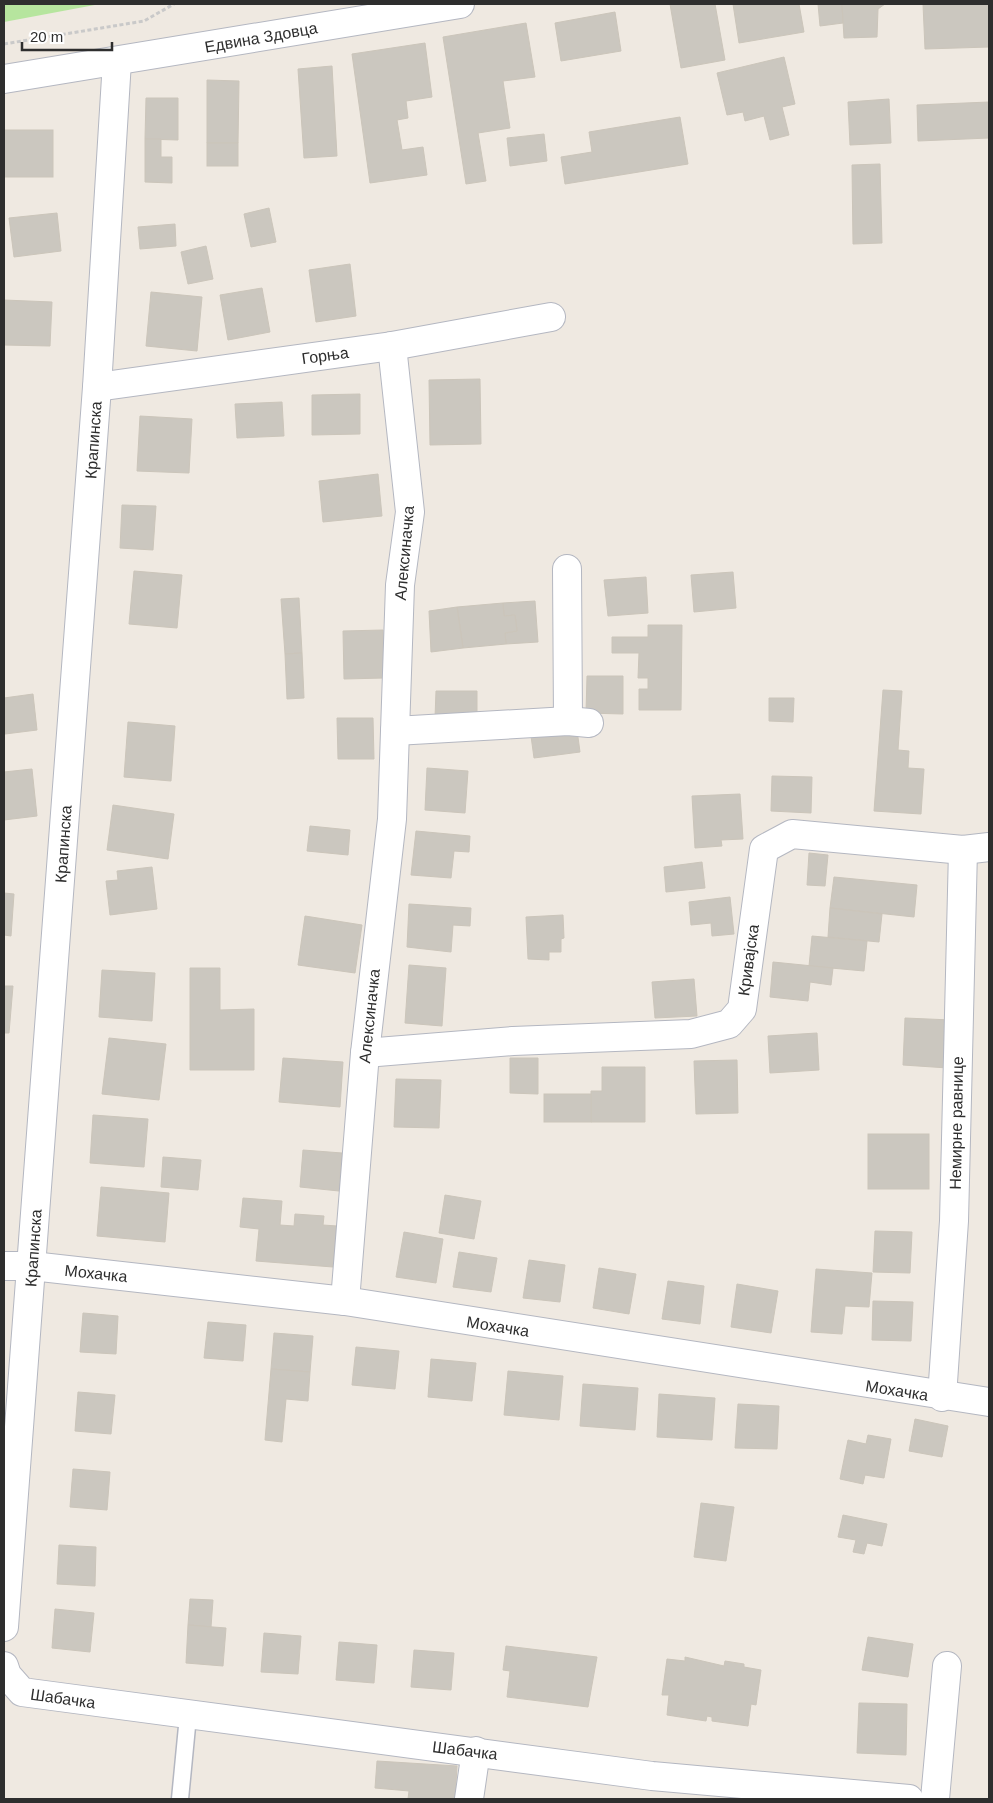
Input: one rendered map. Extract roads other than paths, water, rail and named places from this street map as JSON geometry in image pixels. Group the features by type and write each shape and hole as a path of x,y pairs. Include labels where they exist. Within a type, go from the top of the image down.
{"street":[{"name":"Едвина Здовца","path":"4,79 460,4"},
{"name":"Крапинска","path":"4,1626 98,387 118,61"},
{"name":"Горња","path":"98,387 392,346 551,317"},
{"name":"Алексиначка","path":"345,1301 365,1053 392,819 400,585 410,512 392,346"},
{"path":"395,732 578,722 567,570"},
{"name":"Кривајска","path":"365,1053 513,1041 691,1034 729,1024 742,1009 764,849 792,834 962,850"},
{"path":"962,850 989,848"},
{"name":"Немирне равнице","path":"942,1397 954,1221 962,850"},
{"name":"Мохачка","path":"4,1266 32,1266 345,1301 942,1397 989,1402"},
{"name":"Шабачка","path":"4,1666 7,1675 22,1692 188,1716 476,1751 651,1788 909,1799"},
{"path":"935,1799 947,1666"},
{"path":"469,1799 476,1751"}],"lane":[{"path":"180,1799 188,1716"}]}
